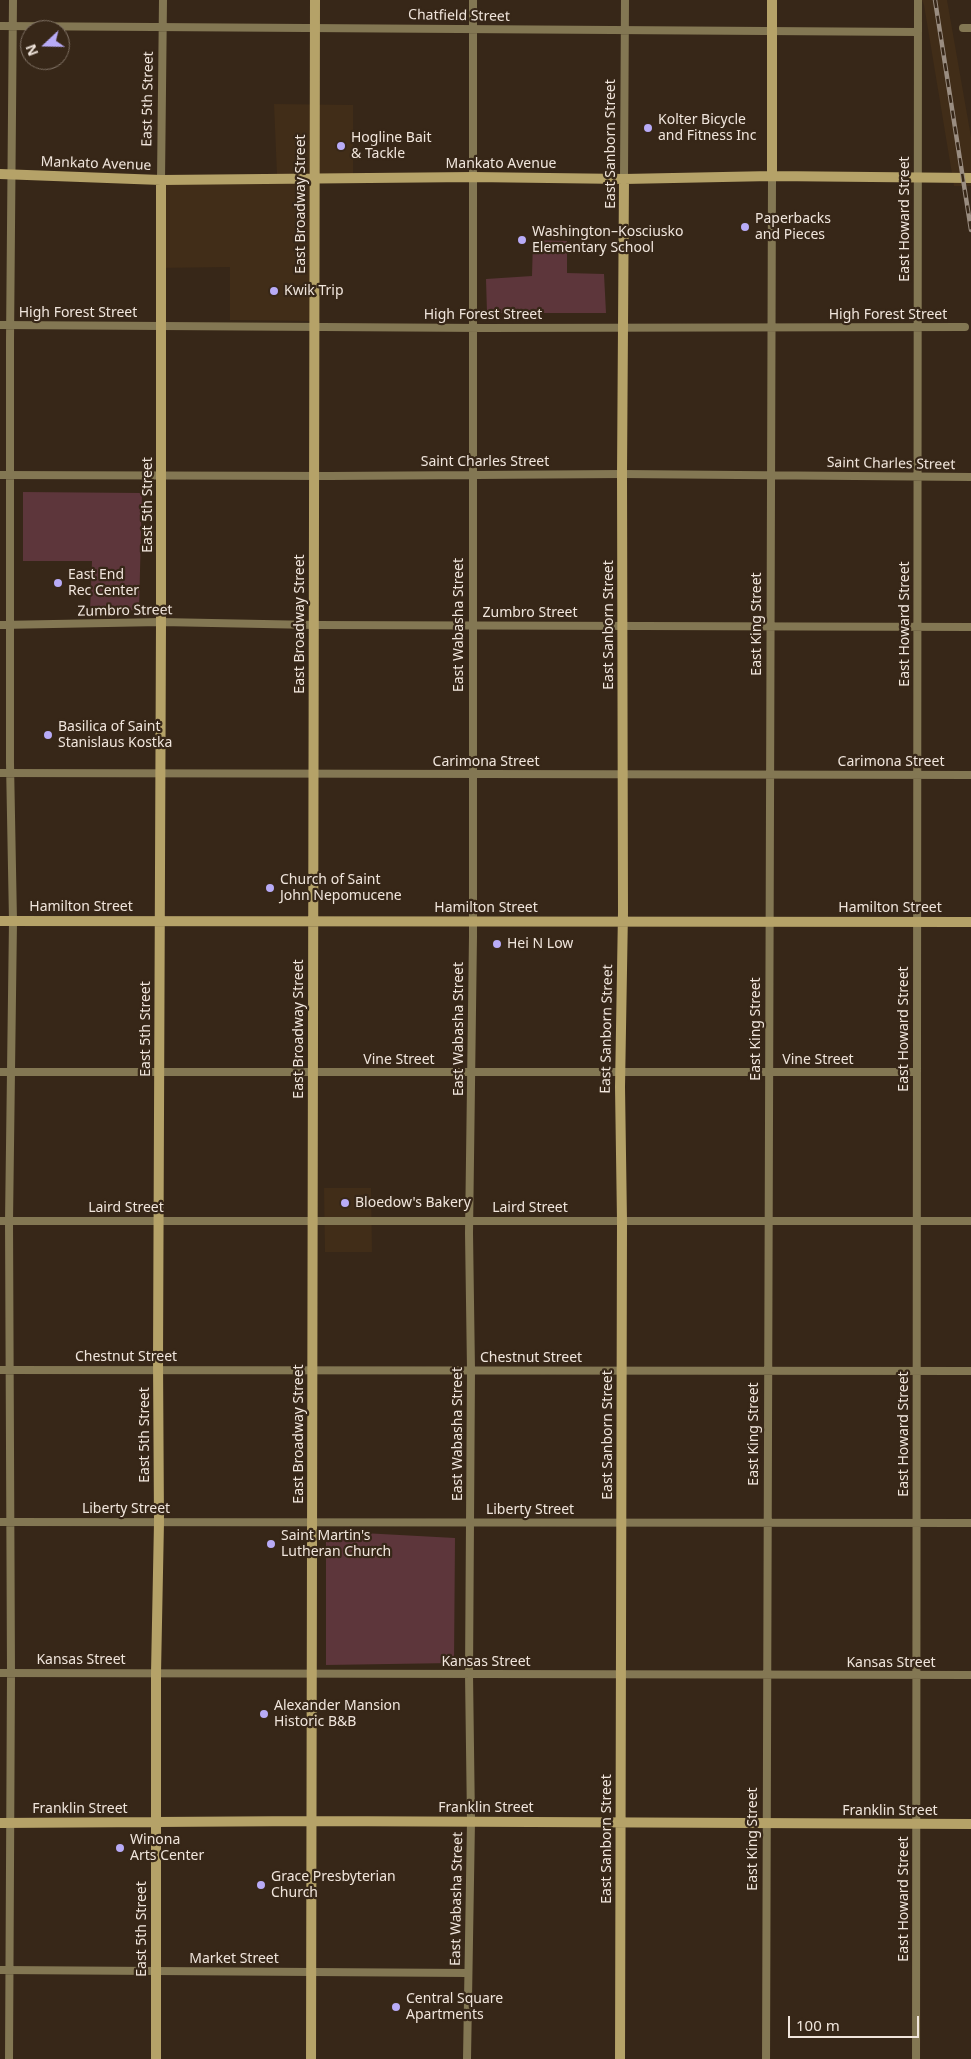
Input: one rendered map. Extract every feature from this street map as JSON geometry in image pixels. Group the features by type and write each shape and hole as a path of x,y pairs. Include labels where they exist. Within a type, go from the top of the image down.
{"street":[{"path":"9,2059 10,1970 4,1823 11,1673 10,1221 13,921 11,773 11,325 13,0"},
{"name":"East 5th Street","path":"156,2059 156,1673 159,1522 158,1370 162,622 160,326 163,0"},
{"name":"East Broadway Street","path":"311,2059 315,0"},
{"name":"East Wabasha Street","path":"467,2059 471,1822 469,1674 472,1072 473,0"},
{"name":"East Sanborn Street","path":"620,2059 622,1221 620,1072 623,922 624,625 622,474 625,0"},
{"name":"East King Street","path":"766,2059 772,0"},
{"name":"East Howard Street","path":"916,2059 918,0"},
{"name":"Chatfield Street","path":"0,26 918,32"},
{"name":"Mankato Avenue","path":"0,174 161,180 624,179 772,176 918,179 971,178"},
{"name":"High Forest Street","path":"0,325 472,328 965,327"},
{"name":"Saint Charles Street","path":"0,475 314,476 622,474 971,477"},
{"name":"Zumbro Street","path":"0,625 162,622 314,625 971,627"},
{"name":"Carimona Street","path":"0,773 623,776 971,775"},
{"name":"Hamilton Street","path":"0,921 971,922"},
{"name":"Vine Street","path":"0,1072 917,1072"},
{"name":"Laird Street","path":"0,1221 971,1221"},
{"name":"Chestnut Street","path":"0,1370 971,1371"},
{"name":"Liberty Street","path":"0,1522 971,1523"},
{"name":"Kansas Street","path":"0,1673 971,1675"},
{"name":"Franklin Street","path":"4,1823 312,1821 971,1824"},
{"name":"Market Street","path":"0,1970 468,1973"}],"shaded area":[{"path":"922,0 947,0 971,137 971,186 954,186"},
{"path":"274,104 353,105 353,175 311,174 310,321 230,320 230,267 157,268 157,176 277,175"},
{"path":"533,240 567,241 567,273 604,274 606,313 487,313 486,279 532,276"},
{"path":"23,492 142,493 139,610 90,612 92,561 23,561"},
{"path":"324,1188 371,1188 372,1252 325,1252"},
{"path":"326,1531 455,1538 454,1663 326,1665"}],"railway":[{"path":"935,0 971,230"}],"place":[{"name":"Kolter Bicycle and Fitness Inc","path":"648,128"},
{"name":"Hogline Bait & Tackle","path":"341,146"},
{"name":"Paperbacks and Pieces","path":"745,227"},
{"name":"Washington–Kosciusko Elementary School","path":"522,240"},
{"name":"Kwik Trip","path":"274,291"},
{"name":"East End Rec Center","path":"58,583"},
{"name":"Basilica of Saint Stanislaus Kostka","path":"48,735"},
{"name":"Church of Saint John Nepomucene","path":"270,888"},
{"name":"Hei N Low","path":"497,944"},
{"name":"Bloedow's Bakery","path":"345,1203"},
{"name":"Saint Martin's Lutheran Church","path":"271,1544"},
{"name":"Alexander Mansion Historic B&B","path":"264,1714"},
{"name":"Winona Arts Center","path":"120,1848"},
{"name":"Grace Presbyterian Church","path":"261,1885"},
{"name":"Central Square Apartments","path":"396,2007"}]}
